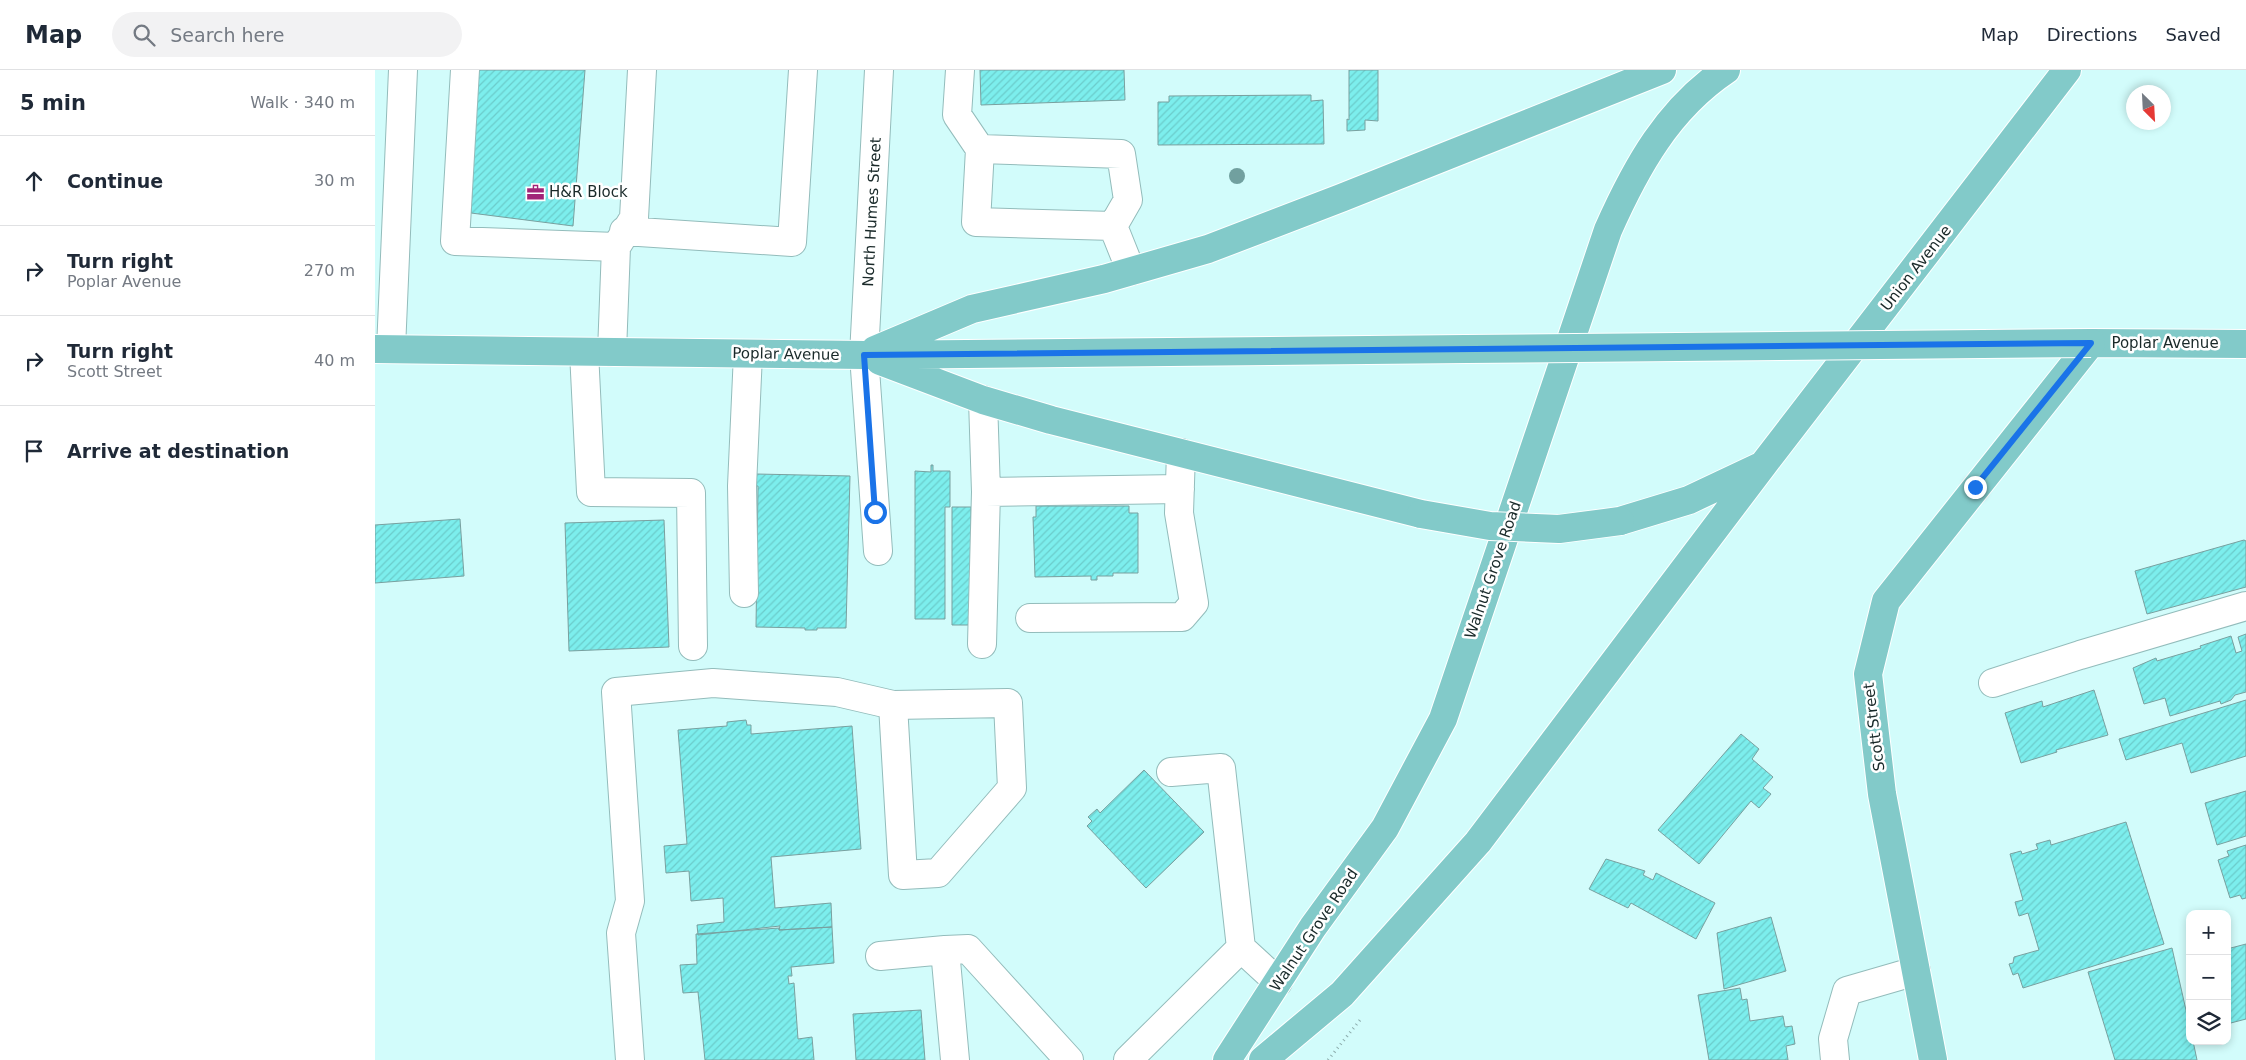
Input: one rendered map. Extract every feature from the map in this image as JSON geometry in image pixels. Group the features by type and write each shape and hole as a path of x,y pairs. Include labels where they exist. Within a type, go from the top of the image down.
{"main road":[{"path":"864,355 972,309 1131,271 1208,249 1662,70"},
{"name":"Walnut Grove Road","path":"1227,1060 1313,928 1385,828 1443,719 1607,230 1631,179 1668,123 1703,85 1726,70"},
{"name":"Union Avenue","path":"1763,466 2067,70"},
{"name":"Poplar Avenue","path":"383,349 864,355 2091,343 2246,344"},
{"name":"Scott Street","path":"1933,1060 1881,794 1868,674 1886,601 2091,343"},
{"path":"864,355 983,400 1051,420 1421,514 1490,526 1559,529 1620,521 1689,500 1763,466"},
{"path":"1263,1060 1342,994 1478,842 1763,466"}],"street":[{"path":"383,349 385,251 403,70"},
{"path":"465,70 455,241 620,239 792,242 803,70"},
{"path":"612,352 620,239 634,218 642,70"},
{"name":"North Humes Street","path":"878,551 864,355 879,70"},
{"path":"960,70 957,115 980,149 976,222 1113,226"},
{"path":"980,149 1121,154 1128,200 1113,226"},
{"path":"1113,226 1131,271"},
{"path":"584,352 591,492 691,493 693,646"},
{"path":"744,593 742,486 748,354"},
{"path":"982,644 986,492 983,400"},
{"path":"1030,618 1182,617 1194,603 1179,514 1181,453"},
{"path":"986,492 1180,489"},
{"path":"1993,683 2080,654 2246,606"},
{"path":"630,1060 621,933 631,901 616,692 713,683 837,692 893,705 1008,703 1012,788 938,873 903,875 893,705"},
{"path":"1171,772 1221,768 1241,948 1277,982"},
{"path":"1128,1060 1241,948"},
{"path":"880,956 968,949 1069,1060"},
{"path":"945,950 955,1060"},
{"path":"1835,1060 1833,1040 1847,991 1916,972"}],"building":[{"path":"478,70 585,70 573,226 471,213"},
{"path":"980,70 1124,70 1125,100 981,105"},
{"path":"1349,70 1378,70 1378,121 1365,120 1365,130 1347,131 1347,119 1349,120"},
{"path":"1311,95 1311,101 1323,100 1324,144 1158,145 1158,102 1169,102 1169,96"},
{"path":"931,465 933,465 933,471 950,471 950,507 945,507 945,619 915,619 915,471 931,472"},
{"path":"756,474 850,476 846,628 805,630 805,628 756,627 758,486 755,486"},
{"path":"1036,506 1129,506 1129,513 1138,513 1138,573 1113,573 1113,576 1097,576 1097,580 1091,580 1091,576 1035,577 1033,517 1036,517"},
{"path":"952,507 971,507 972,625 952,625"},
{"path":"460,519 464,576 375,583 375,525"},
{"path":"664,520 669,647 569,651 565,523"},
{"path":"2246,541 2246,587 2147,614 2135,571"},
{"path":"2246,634 2246,692 2235,695 2231,700 2221,704 2220,701 2170,716 2165,698 2144,704 2133,668 2156,658 2157,661 2201,648 2200,646 2231,636 2236,653 2242,651 2238,637"},
{"path":"2094,690 2108,735 2056,750 2057,752 2021,763 2005,713 2042,701 2043,707"},
{"path":"2246,700 2246,756 2191,773 2182,743 2126,760 2119,739"},
{"path":"746,720 747,725 751,725 751,734 852,726 861,849 771,857 775,908 831,903 832,927 779,930 780,926 698,935 697,925 724,922 723,898 691,901 689,871 666,873 664,846 687,844 678,730 727,726 727,722"},
{"path":"1741,734 1759,749 1752,759 1773,777 1763,788 1771,794 1759,808 1751,801 1699,864 1658,830"},
{"path":"1144,770 1204,832 1146,888 1087,826 1092,821 1088,817 1097,809 1100,813"},
{"path":"2246,791 2246,836 2217,845 2205,803"},
{"path":"2126,822 2164,944 2023,988 2018,973 2013,975 2009,964 2013,963 2014,957 2039,950 2028,913 2019,916 2015,902 2023,900 2010,854 2021,851 2022,854 2038,849 2036,844 2050,840 2051,845"},
{"path":"2246,845 2246,898 2242,899 2240,895 2230,898 2218,860 2229,856 2227,851"},
{"path":"1606,859 1645,871 1643,875 1653,880 1656,873 1715,903 1696,939 1631,903 1628,908 1589,889"},
{"path":"1771,917 1786,971 1724,989 1717,933"},
{"path":"832,927 834,963 791,967 792,976 788,976 789,984 794,983 798,1039 812,1037 814,1060 705,1060 698,992 683,993 680,965 697,964 696,934 779,928 779,930"},
{"path":"2246,944 2246,1019 2231,1023 2231,955 2231,948"},
{"path":"2172,948 2186,1010 2186,1045 2194,1045 2197,1060 2115,1060 2088,972"},
{"path":"1740,988 1742,1000 1747,999 1750,1021 1783,1016 1785,1027 1792,1026 1795,1044 1786,1046 1788,1060 1709,1060 1698,995"},
{"path":"921,1010 925,1060 856,1060 853,1014"}],"place":[{"name":"H&R Block","path":"535,192"}],"route":[{"path":"875,512 864,355 2091,343 1975,487"}]}
